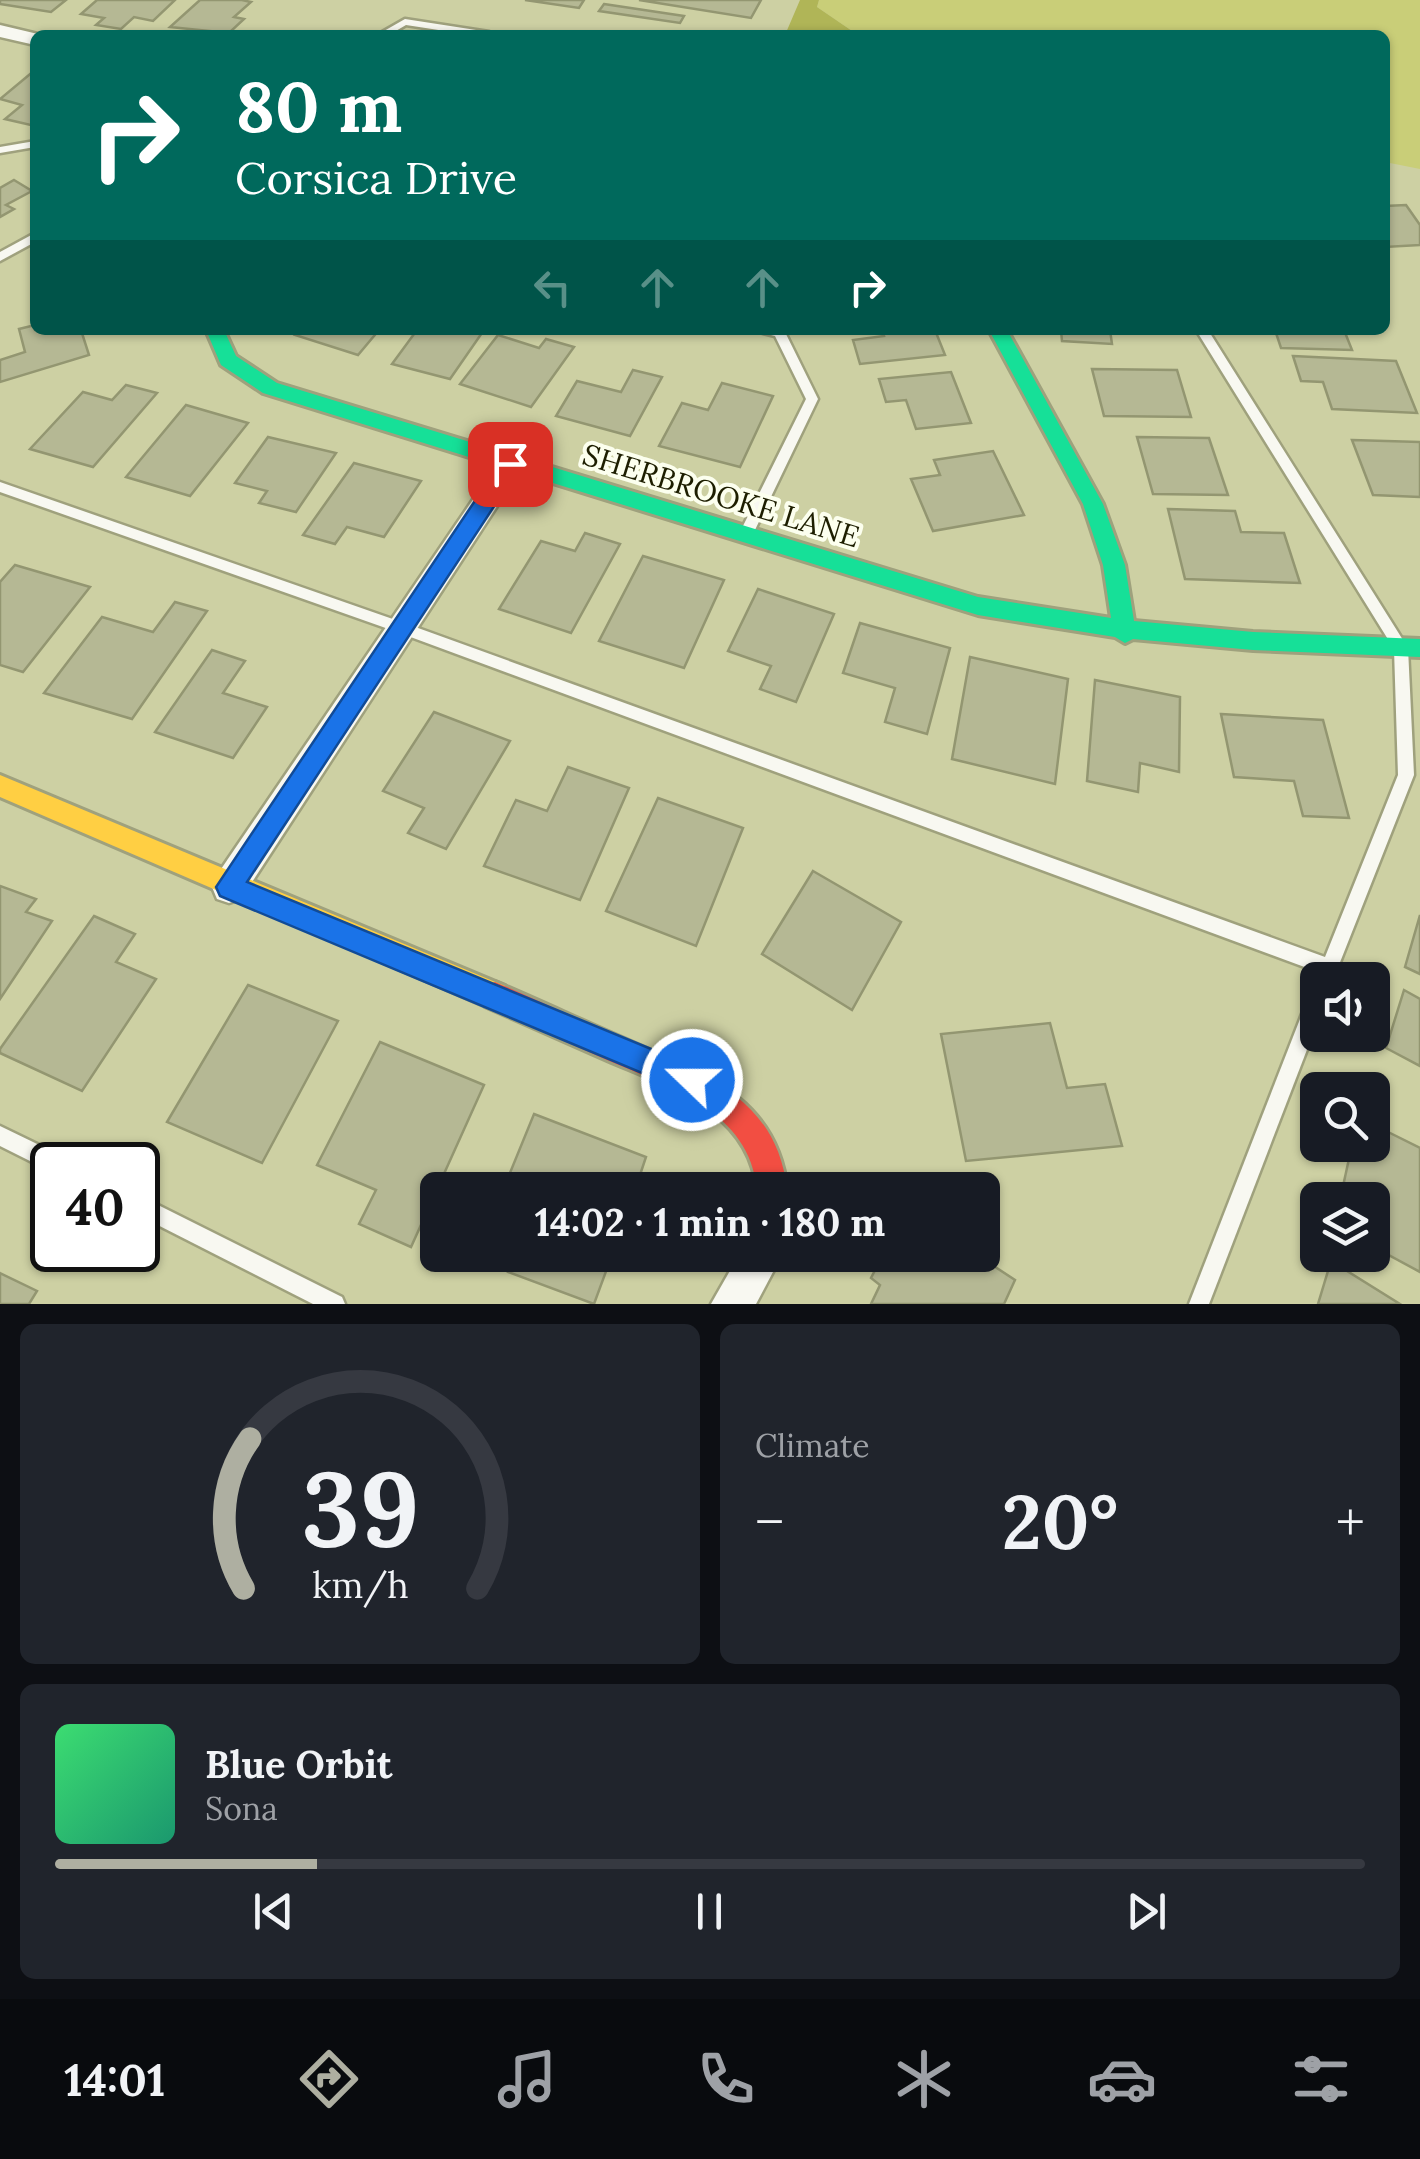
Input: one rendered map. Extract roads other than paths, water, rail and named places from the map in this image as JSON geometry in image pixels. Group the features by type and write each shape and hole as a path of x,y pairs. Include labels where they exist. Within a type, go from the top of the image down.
{"street":[{"path":"0,30 30,38"},
{"name":"SHERBROOKE LANE","path":"217,335 228,360 270,388 978,606 1125,634 1268,646 1410,648"},
{"path":"1001,335 1072,462 1101,528 1114,566 1125,634"},
{"path":"229,887 510,464"},
{"path":"0,786 229,887 692,1080 726,1101 763,1144 771,1172"},
{"path":"732,1304 752,1272"}],"lane":[{"path":"391,30 405,22 457,30"},
{"path":"0,150 30,145"},
{"path":"0,257 30,239"},
{"path":"747,532 812,398 781,335"},
{"path":"1205,335 1410,648 1406,775 1331,962"},
{"path":"0,487 402,628 1300,964"},
{"path":"1200,1304 1300,1043"},
{"path":"0,1136 30,1151"},
{"path":"160,1215 336,1304"}]}
